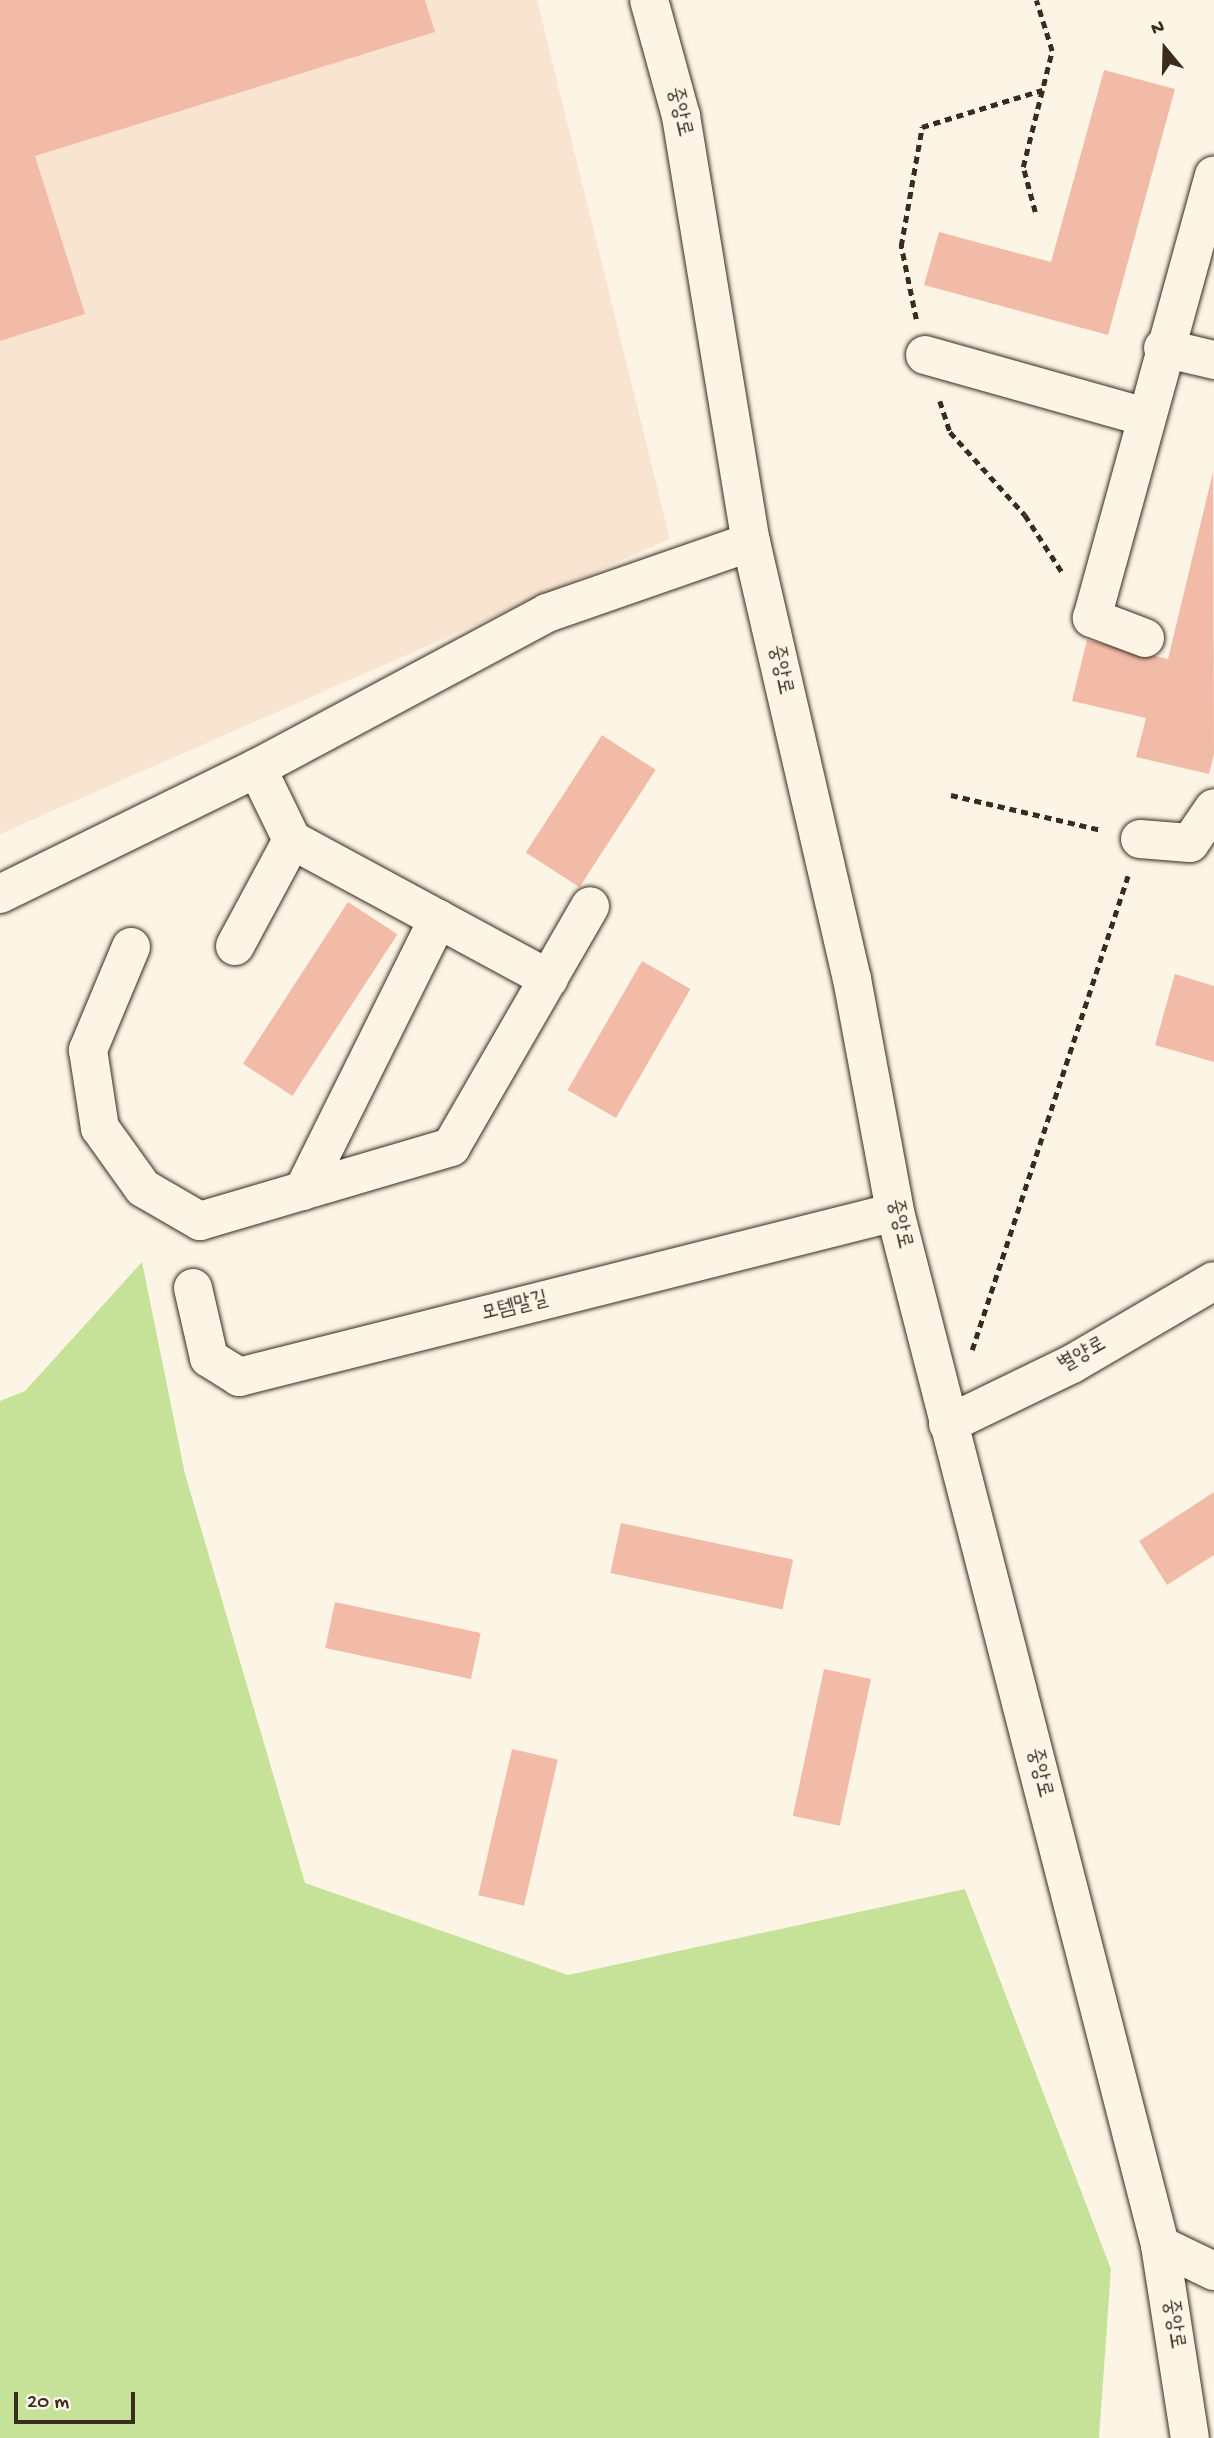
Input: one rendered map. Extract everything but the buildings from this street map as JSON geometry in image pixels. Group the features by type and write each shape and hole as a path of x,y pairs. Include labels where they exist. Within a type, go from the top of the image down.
{"street":[{"name":"중앙로","path":"649,0 681,116 751,542 852,979 895,1212 1160,2245 1190,2438"},
{"path":"1145,638 1093,618 1163,348 1214,175"},
{"path":"1163,348 1214,360"},
{"path":"925,355 1145,417"},
{"path":"0,894 257,768 547,613 751,542"},
{"path":"257,768 292,840 549,979"},
{"path":"1140,839 1189,843 1214,808"},
{"path":"235,946 292,840"},
{"path":"131,947 88,1050 100,1128 143,1188 201,1221 451,1147 590,906"},
{"path":"303,1191 438,919"},
{"name":"모템말길","path":"193,1288 209,1358 239,1377 895,1212"},
{"name":"별양로","path":"948,1424 1072,1364 1214,1281"},
{"path":"1160,2245 1214,2271"}],"path":[{"path":"1035,212 1023,167 1052,51 1036,0"},
{"path":"951,795 1140,839 970,1358"}],"shaded area":[{"path":"0,0 537,0 670,539 0,834"}],"green space":[{"path":"142,1262 185,1474 305,1883 568,1975 965,1889 1111,2269 1099,2438 0,2438 0,1401 25,1391"}]}
